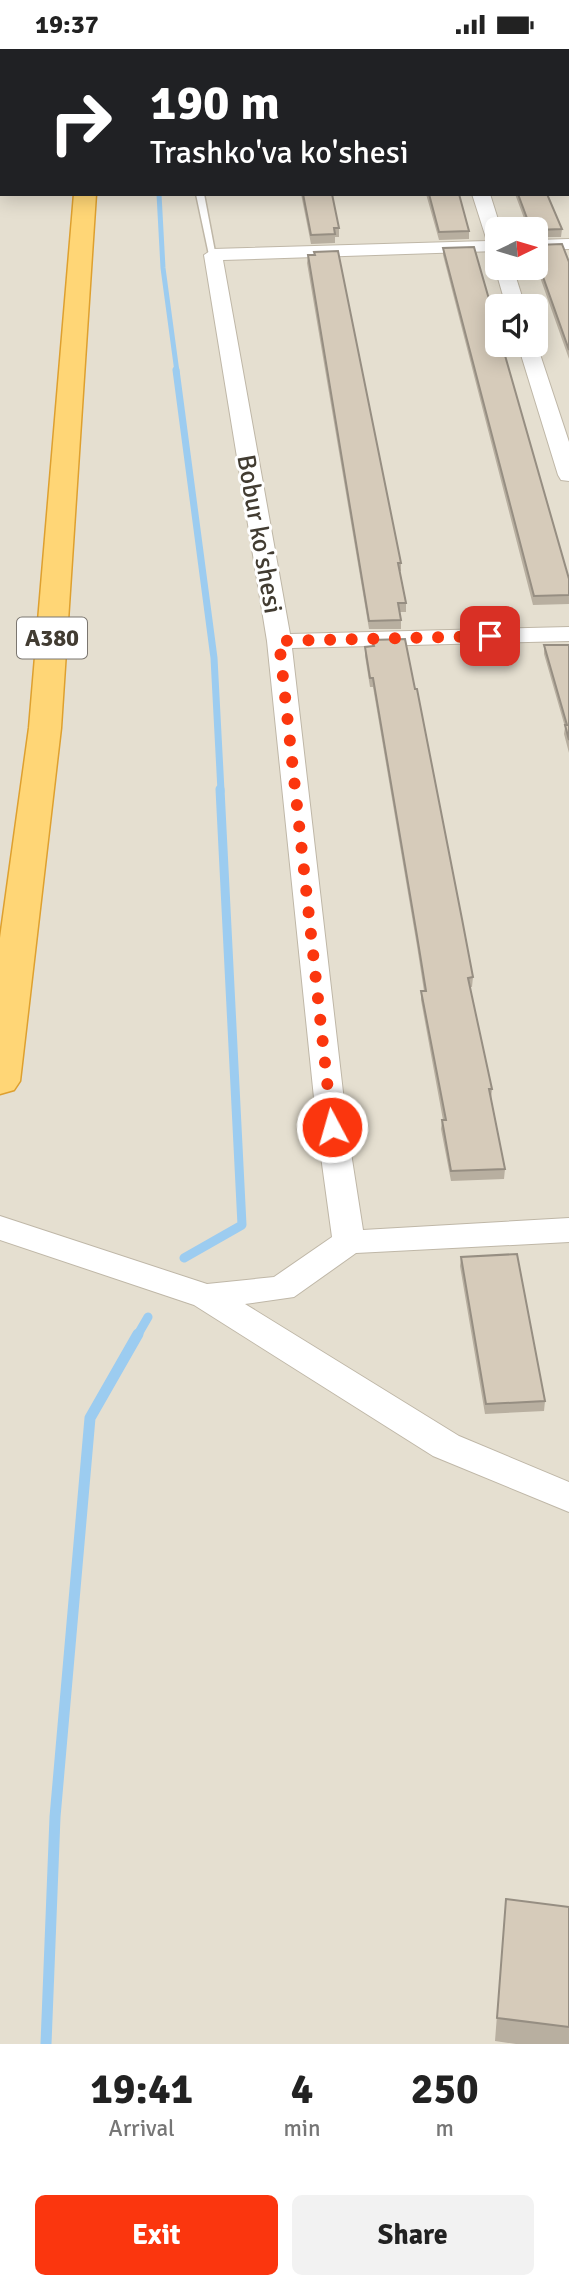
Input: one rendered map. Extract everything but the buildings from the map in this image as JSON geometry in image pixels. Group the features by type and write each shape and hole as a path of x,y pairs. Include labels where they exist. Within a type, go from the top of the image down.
{"highway":[{"name":"A380","path":"0,1081 45,728 85,196"}],"street":[{"path":"482,196 488,217"},
{"path":"548,245 569,244"},
{"path":"214,255 485,246"},
{"name":"Bobur ko'shesi","path":"214,255 279,641 332,1127 349,1242"},
{"path":"532,357 569,475"},
{"path":"279,641 569,634"},
{"path":"0,1228 206,1296 446,1447 569,1498"},
{"path":"206,1296 282,1288 349,1242 569,1230"}],"lane":[{"path":"200,196 214,255"}],"shaded area":[{"path":"0,196 569,196 569,2044 0,2044"}],"waterway":[{"path":"159,196 163,268 177,372"},
{"path":"176,370 214,658 221,791"},
{"path":"184,1258 242,1225 220,789"},
{"path":"137,1336 148,1317"},
{"path":"46,2044 55,1817 90,1418 138,1334"}],"route":[{"path":"332,1127 279,641 490,636"}]}
